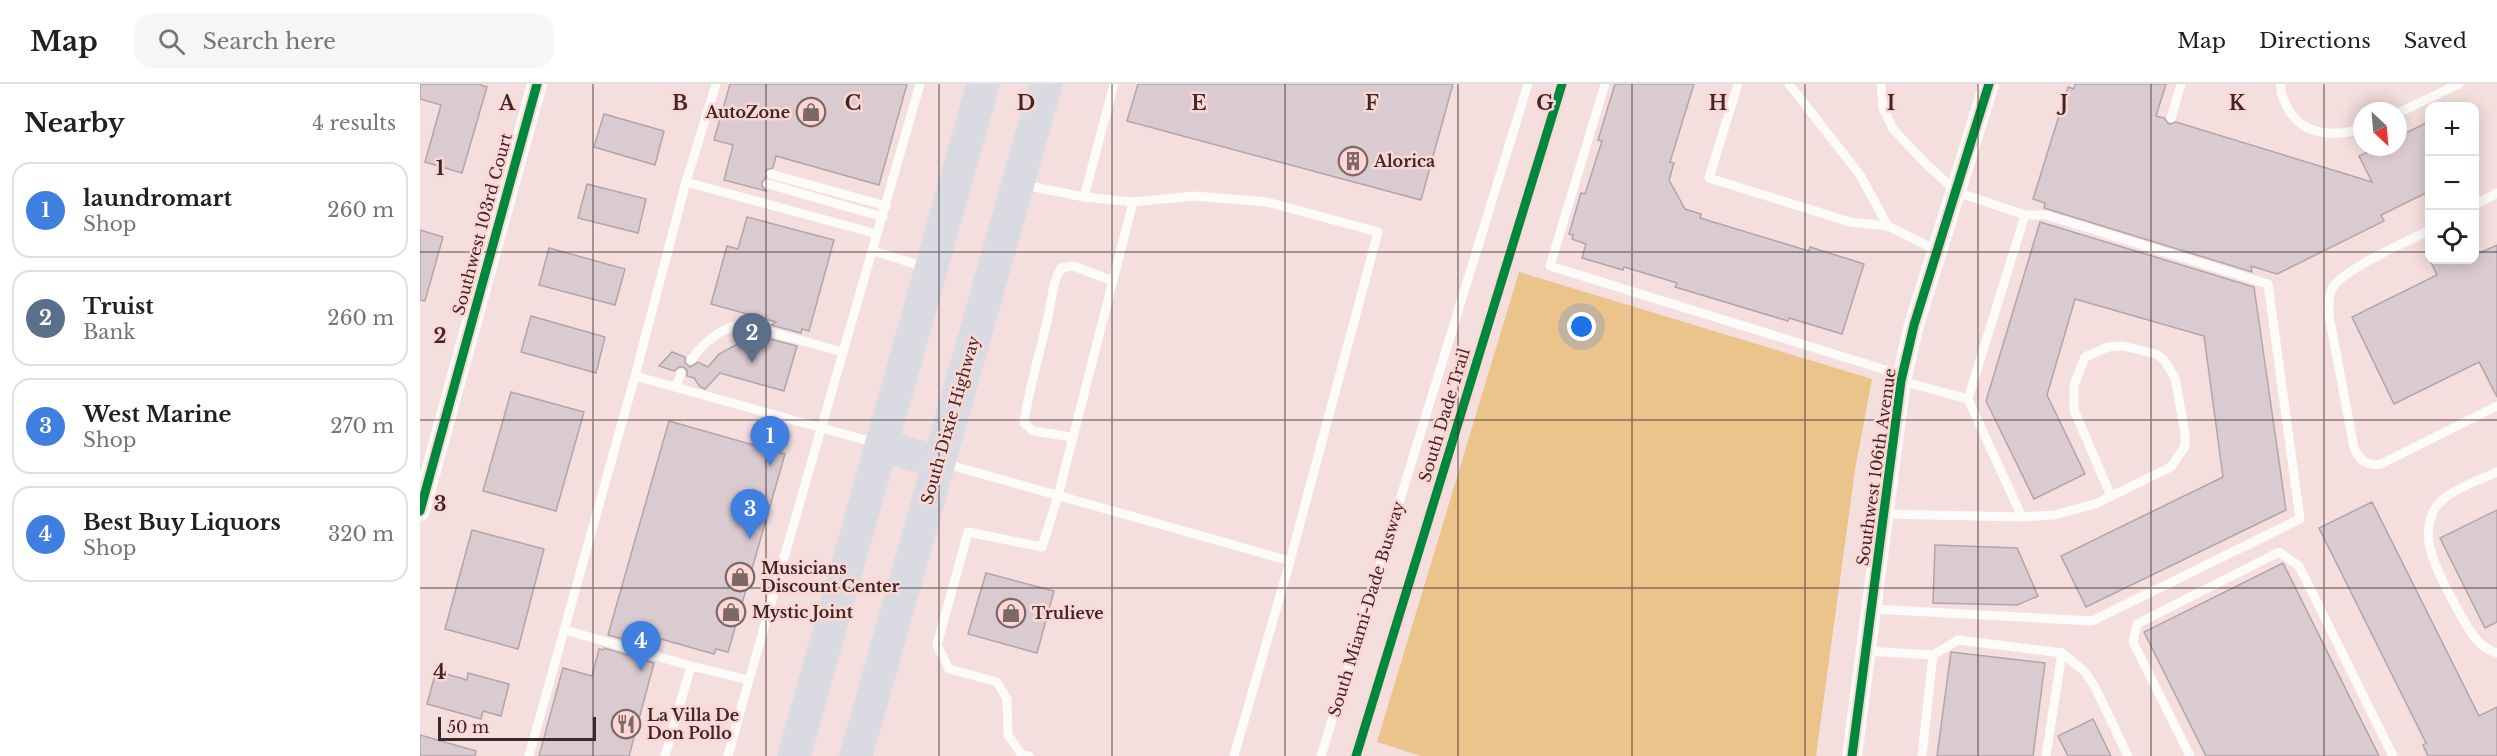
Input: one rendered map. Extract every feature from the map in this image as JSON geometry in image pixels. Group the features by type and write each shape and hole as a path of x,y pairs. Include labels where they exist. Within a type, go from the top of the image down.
{"highway":[{"path":"794,756 983,84"},
{"name":"South Dixie Highway","path":"856,756 1046,84"},
{"path":"881,445 938,462"}],"street":[{"name":"Southwest 103rd Court","path":"420,511 537,84"},
{"name":"Southwest 106th Avenue","path":"1852,756 1901,378 1914,325 1989,84"}],"lane":[{"path":"529,756 635,376 686,182 716,84"},
{"path":"728,756 920,84"},
{"path":"1084,197 1114,84"},
{"name":"South Miami-Dade Busway","path":"1321,756 1528,84"},
{"path":"1605,84 1550,266 1968,399"},
{"path":"1738,84 1709,178 1850,222 1888,226 1938,251"},
{"path":"1789,84 1849,160 1888,226"},
{"path":"1872,609 2092,621 2300,519 2268,284 2046,215 2025,215 1957,192 1893,129 1882,108 1881,84"},
{"path":"2171,118 2181,84"},
{"path":"2281,84 2280,93 2299,125 2317,132 2338,133 2353,130"},
{"path":"2407,109 2459,84"},
{"path":"883,217 770,179 886,206"},
{"path":"686,182 877,234"},
{"path":"1017,183 1084,197 1133,202 1194,196 1267,202 1378,231 1290,561 1234,756"},
{"path":"2479,203 2497,193"},
{"path":"1029,756 1022,754 1008,735 1007,699 997,682 949,669 937,645 968,532 1041,547 1058,496 1133,202"},
{"path":"2022,517 1968,399 2025,215"},
{"path":"2425,233 2346,275 2333,287 2328,300 2354,448 2364,463 2381,464 2497,406"},
{"path":"873,252 931,269"},
{"path":"1072,438 1033,431 1024,423 1048,316 1053,281 1061,268 1073,266 1113,281"},
{"path":"691,360 701,347 725,327 741,324 843,352"},
{"path":"1884,514 2022,517 2066,513 2111,496 2171,467 2185,446 2185,433 2175,378 2164,360 2156,354 2123,346 2108,347 2085,357 2072,396 2077,422 2111,496"},
{"path":"676,387 681,374"},
{"path":"635,376 881,445"},
{"path":"938,462 1290,561"},
{"path":"2497,472 2450,496 2435,508 2429,522 2428,539 2432,556 2470,632 2484,646 2497,653"},
{"path":"2190,756 2133,642 2137,624 2279,552 2299,566 2393,756"},
{"path":"565,630 749,680"},
{"path":"1867,651 1934,654 1958,640 2062,653 2084,671 2094,685 2128,756"},
{"path":"2046,756 2062,653"},
{"path":"1922,756 1934,654"},
{"path":"665,756 691,666"}],"shaded area":[{"path":"1519,272 1872,379 1855,470 1816,756 1421,756 1377,742"}],"building":[{"path":"420,84 478,84 487,87 462,173 425,162 441,105 420,99"},
{"name":"AutoZone","path":"730,84 907,84 879,185 776,156 773,168 766,170 766,178 762,182 766,191 724,180 733,145 714,140"},
{"name":"Alorica","path":"1138,84 1453,84 1421,200 1127,121"},
{"path":"1615,84 1694,84 1670,162 1674,163 1669,180 1685,209 1701,214 1700,218 1809,251 1810,247 1864,264 1842,334 1789,318 1788,321 1675,287 1677,283 1624,267 1623,270 1582,258 1586,244 1572,239 1573,235 1569,234 1581,193 1585,194 1602,141 1598,140"},
{"path":"2075,84 2166,84 2156,116 2164,118 2169,124 2176,122 2372,182 2359,156 2407,156 2407,132 2425,124 2425,193 2381,215 2384,221 2277,274 2251,266 2252,272 2044,208 2045,203 2033,199 2068,87 2074,89"},
{"path":"604,114 664,131 655,165 594,147"},
{"path":"587,184 646,199 638,233 578,218"},
{"path":"747,217 834,240 809,331 802,329 801,333 771,325 776,322 711,304 727,246 738,249"},
{"path":"2040,222 2254,287 2286,510 2086,607 2061,556 2223,477 2204,336 2075,299 2047,395 2085,474 2034,499 1986,401"},
{"path":"420,230 443,237 425,301 420,300"},
{"path":"2497,245 2497,397 2479,362 2394,404 2352,317 2437,275 2432,264 2479,264 2479,253"},
{"path":"549,248 625,269 615,305 539,285"},
{"path":"531,316 605,337 596,373 521,352"},
{"path":"754,335 797,346 784,391 720,373 705,389 700,387 694,378 687,376 684,367 679,367 674,371 659,366 672,352 685,357 685,363 690,367 698,362 708,367 719,354"},
{"path":"511,392 584,412 556,511 483,491"},
{"path":"669,421 785,454 728,652 716,649 714,654 661,639 658,649 608,635"},
{"path":"2372,502 2479,716 2497,707 2497,756 2428,756 2423,745 2426,743 2319,528"},
{"path":"2497,510 2497,622 2485,628 2440,538"},
{"path":"472,530 544,549 518,649 445,629"},
{"path":"1935,545 2017,548 2038,596 2017,605 1933,603"},
{"path":"2283,563 2379,756 2206,756 2144,632"},
{"name":"Trulieve","path":"986,573 1054,591 1037,653 968,634"},
{"path":"604,648 654,663 629,756 539,756 563,668 592,676 599,649"},
{"path":"1951,652 2045,663 2033,756 1937,756"},
{"path":"436,671 467,680 468,673 509,684 501,716 483,711 481,719 427,704"},
{"path":"2093,719 2111,756 2068,756 2058,736"},
{"path":"420,735 476,751 475,756 420,756"}],"cycle path":[{"path":"420,511 537,84"},
{"name":"South Dade Trail","path":"1356,756 1562,84"},
{"path":"1852,756 1901,381 1914,325 1989,84"}],"place":[{"name":"AutoZone","path":"811,112"},
{"name":"Alorica","path":"1353,161"},
{"name":"Truist","path":"752,363"},
{"name":"laundromart","path":"770,466"},
{"name":"West Marine","path":"750,539"},
{"name":"Musicians Discount Center","path":"740,577"},
{"name":"Mystic Joint","path":"731,612"},
{"name":"Trulieve","path":"1011,613"},
{"name":"Best Buy Liquors","path":"641,671"},
{"name":"La Villa De Don Pollo","path":"626,724"}]}
